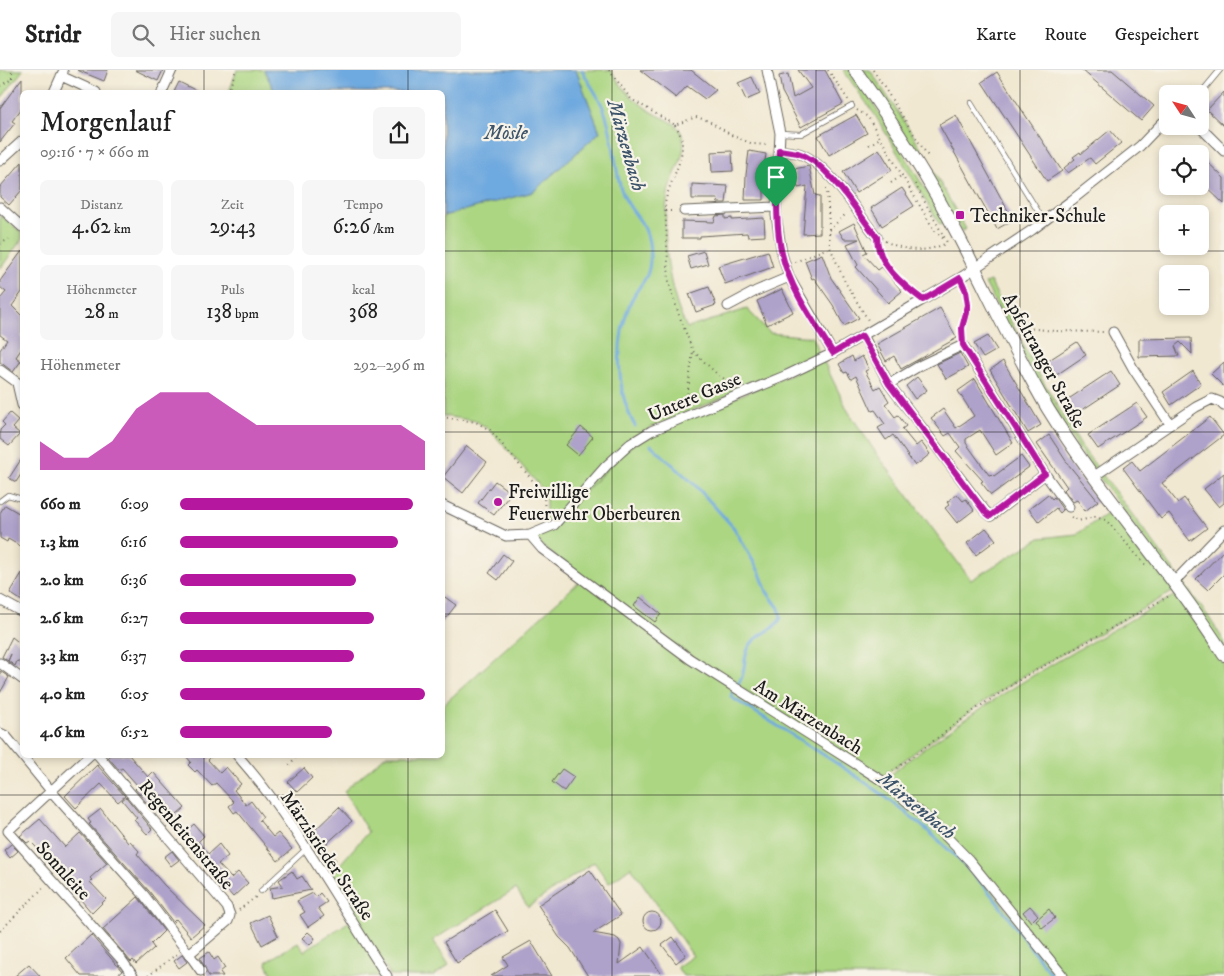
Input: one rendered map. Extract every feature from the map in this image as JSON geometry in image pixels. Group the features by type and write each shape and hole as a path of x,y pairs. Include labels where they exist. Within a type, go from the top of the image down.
{"street":[{"path":"163,90 172,70"},
{"path":"767,70 780,133 776,207 782,254 789,277 833,353"},
{"name":"Apfeltranger Straße","path":"855,70 894,125 958,236 1026,372 1093,477 1170,585 1224,655"},
{"path":"55,90 62,73 92,90"},
{"name":"Untere Gasse","path":"445,506 506,536 530,535 554,525 580,498 606,466 630,444 651,431 833,353 960,278 1044,221 1100,179 1159,127"},
{"path":"1207,135 1224,151"},
{"path":"0,161 20,143"},
{"path":"779,148 810,160 826,173 877,237"},
{"path":"0,207 20,225"},
{"path":"684,211 776,207"},
{"path":"728,306 756,291 789,277"},
{"path":"1113,332 1134,370 1170,424"},
{"path":"862,336 889,384 942,457 990,516 1045,474"},
{"path":"889,384 921,365 963,345 1045,474 1069,507"},
{"path":"0,370 20,384"},
{"path":"1093,477 1170,424 1212,400 1220,402 1224,406"},
{"path":"1170,585 1224,530"},
{"name":"Am Märzenbach","path":"530,535 542,549 690,658 881,780 933,823 969,860 1063,976"},
{"path":"0,600 20,611"},
{"path":"0,663 20,678"},
{"path":"0,733 6,736 20,753"},
{"path":"24,758 144,895 201,971"},
{"name":"Sonnleite","path":"87,758 8,832 121,959 133,976"},
{"name":"Regenleitenstraße","path":"101,758 227,908 230,914 221,928 187,951"},
{"name":"Märzisrieder Straße","path":"239,758 265,790 306,848 387,976"}],"lane":[{"path":"1208,85 1220,70"},
{"path":"971,103 1044,221"},
{"path":"780,133 802,134 852,106"},
{"path":"0,501 8,495 20,499"},
{"path":"261,891 306,848"}],"path":[{"path":"0,86 12,79 12,70"},
{"path":"229,90 236,70"},
{"path":"609,70 631,98 675,125 682,142 682,154 667,192 665,204 669,283 693,351 716,374 745,392"},
{"path":"828,70 852,106 868,117 934,230 948,242"},
{"path":"675,125 696,117 709,121 733,136 753,144 779,148"},
{"path":"869,145 880,138"},
{"path":"826,173 830,247 845,282 874,329"},
{"path":"891,182 902,176"},
{"path":"912,178 948,242"},
{"path":"829,230 854,208"},
{"path":"934,230 943,225"},
{"path":"923,300 901,284 877,249 877,237 893,245 922,251 948,242"},
{"path":"0,244 8,239"},
{"path":"785,266 830,247"},
{"path":"960,278 966,291 968,305 962,328 963,345"},
{"path":"1019,334 1015,327 1055,331 1113,332"},
{"path":"678,419 687,397 693,351"},
{"path":"445,417 476,422 490,430 544,494 546,507 544,529"},
{"path":"544,494 580,498"},
{"path":"1069,507 1067,512 1078,521 1101,517 1111,523 1147,568"},
{"path":"881,780 976,709 1024,677 1171,596 1170,585"},
{"path":"289,765 295,758"},
{"path":"0,931 51,880"},
{"path":"230,914 242,909 261,891"},
{"path":"148,976 187,951"}],"green space":[{"path":"0,70 23,70 0,100"},
{"path":"237,70 264,70 274,90 230,90"},
{"path":"576,70 611,70 623,88 633,98 650,111 675,125 681,132 684,148 668,194 665,226 671,281 680,314 687,328 747,309 770,333 812,337 820,355 784,373 649,428 553,523 546,526 546,493 490,430 476,421 445,416 445,215 533,192 600,132"},
{"path":"843,70 849,70 873,103 945,222 940,225 875,115"},
{"path":"863,70 870,70 913,135 966,229 962,231 881,96"},
{"path":"0,215 20,231 20,242 0,269"},
{"path":"990,281 1034,366 1081,446 1208,616 1224,641 1224,649 1078,448 1030,369 985,283"},
{"path":"823,360 848,411 876,453 971,580 1040,538 1077,534 1112,510 1176,590 1025,675 976,707 880,778 672,643 543,547 534,536 555,526 607,467 632,446 651,434"},
{"path":"580,581 880,782 932,824 967,860 1061,976 683,976 677,967 693,956 631,867 609,883 594,862 528,907 516,889 433,940 449,965 434,976 391,976 329,877 368,832 344,791 382,758 445,758 445,703"},
{"path":"1179,593 1224,661 1224,976 1065,976 970,859 884,781 898,768 972,714 1059,660"},
{"path":"350,921 384,976 273,976 266,962 298,942 304,951"}],"water":[{"name":"Mösle","path":"264,70 576,70 600,132 533,192 445,215 445,90 274,90"}],"building":[{"path":"77,70 108,70 104,81"},
{"path":"135,70 163,70 158,81"},
{"path":"640,70 691,70 716,90 705,99 687,86 676,98"},
{"path":"798,70 825,70 843,104 801,127 782,92 779,76 788,74 793,98 811,88"},
{"path":"1082,70 1112,70 1154,106 1141,121"},
{"path":"997,72 1062,171 1047,181 982,82"},
{"path":"752,77 760,94 746,100 738,83"},
{"path":"22,78 20,111 12,121 15,123 0,142 0,108"},
{"path":"179,82 195,90 175,90"},
{"path":"1224,92 1224,126 1209,112 1209,108"},
{"path":"856,115 867,133 829,155 818,136"},
{"path":"956,115 1013,220 997,229 939,125"},
{"path":"1110,130 1121,143 1095,164 1090,158 1068,173 1064,168 1075,159 1073,157 1080,152 1081,154"},
{"path":"879,149 892,170 856,193 843,172"},
{"path":"732,151 733,171 712,172 711,152"},
{"path":"749,151 766,154 762,182 764,182 764,200 745,200"},
{"path":"20,164 20,192 9,205 0,197 0,187"},
{"path":"1209,164 1224,178 1224,204 1209,190"},
{"path":"809,166 815,195 820,196 820,233 803,234 807,186 798,188 794,169"},
{"path":"692,184 728,186 726,203 717,203 718,199 692,199"},
{"path":"902,188 914,206 882,226 871,208"},
{"path":"725,215 725,219 732,218 732,220 764,218 765,236 748,237 747,233 682,238 682,221 714,222 716,216"},
{"path":"854,223 867,252 863,254 878,270 882,267 902,291 888,303 856,267 858,265 847,244 859,239 844,239 839,231"},
{"path":"704,251 708,264 691,269 687,256"},
{"path":"768,251 773,267 725,284 718,266"},
{"path":"20,254 20,295 12,306 20,314 20,351 16,357 20,362 13,372 0,362 0,350 7,340 0,335 0,299 6,292 0,287 0,281"},
{"path":"822,254 831,278 859,318 844,326 833,305 814,278 812,279 805,261"},
{"path":"709,287 716,305 696,312 689,294"},
{"path":"782,289 793,312 767,325 757,301"},
{"path":"940,308 957,338 901,369 894,356 886,361 877,344"},
{"path":"988,336 997,350 983,358 974,344"},
{"path":"1191,338 1192,354 1180,342 1175,346 1179,356 1139,357 1139,339"},
{"path":"1077,342 1086,355 1052,378 1043,364"},
{"path":"960,353 968,367 946,379 937,364"},
{"path":"852,356 854,361 862,356 869,369 865,371 875,389 880,386 889,401 885,404 895,417 898,415 906,426 902,429 916,446 921,442 930,454 915,466 893,435 886,440 878,428 885,424 875,410 872,411 856,376 851,379 847,372 844,373 839,364"},
{"path":"1003,361 1041,425 1028,433 990,370"},
{"path":"1224,362 1224,387 1211,374"},
{"path":"1111,371 1120,385 1076,414 1067,400"},
{"path":"1193,371 1201,384 1171,405 1163,392"},
{"path":"917,377 927,390 915,399 906,386"},
{"path":"975,379 1013,443 996,455 980,430 966,439 966,443 989,475 992,474 994,476 1021,456 1029,467 991,495 981,482 983,481 956,451 960,447 950,433 945,436 931,418 943,409 956,428 974,416 958,391"},
{"path":"1137,403 1147,417 1098,449 1088,435"},
{"path":"10,413 19,421 13,428 20,434 9,446 0,439 0,430 5,425 2,422"},
{"path":"1210,417 1224,435 1162,483 1178,503 1184,498 1207,528 1190,541 1169,513 1161,519 1123,468 1132,461 1140,471"},
{"path":"581,427 593,437 578,455 566,445"},
{"path":"1049,435 1068,464 1098,501 1085,511 1077,500 1073,502 1064,490 1067,487 1037,444"},
{"path":"467,446 487,462 463,493 445,479 445,474"},
{"path":"20,461 20,476 16,482 9,478"},
{"path":"1224,473 1224,503 1219,507 1204,489"},
{"path":"495,481 511,493 494,515 478,503"},
{"path":"957,494 963,501 966,499 974,510 957,523 945,508 949,505 947,502"},
{"path":"1048,494 1052,499 1054,497 1063,510 1060,513 1056,508 1039,522 1029,509"},
{"path":"5,505 20,514 20,546 8,539 7,542 0,538 0,513"},
{"path":"986,528 996,540 976,555 967,543"},
{"path":"1224,550 1224,574 1208,590 1196,579"},
{"path":"503,554 512,561 498,580 489,573"},
{"path":"20,576 20,600 10,593"},
{"path":"445,597 456,605 445,619"},
{"path":"640,597 661,614 655,622 634,606"},
{"path":"12,637 20,643 20,663 17,661 15,666 2,657"},
{"path":"0,671 9,677 0,693"},
{"path":"109,758 132,758 148,777 153,772 185,808 168,823 153,806 151,808 135,789 138,786 122,768 119,770"},
{"path":"188,758 210,758 208,760 220,773 226,767 241,784 234,790 246,805 251,801 263,817 259,820 273,837 278,833 292,849 278,861 237,811 234,813 229,806 234,802 216,783 212,786 197,770 195,772 188,765 191,762"},
{"path":"97,765 125,796 118,802 101,784 76,808 65,796"},
{"path":"304,768 312,778 297,792 288,782"},
{"path":"562,769 574,777 564,791 552,782"},
{"path":"126,797 152,829 147,834 134,820 137,818 122,800"},
{"path":"339,807 352,821 325,845 313,832"},
{"path":"101,809 128,843 130,841 139,851 137,854 164,885 205,925 191,937 176,919 173,922 149,891 89,824 91,823 88,819"},
{"path":"40,819 65,847 80,833 107,863 90,878 92,880 90,882 106,899 92,913 35,846 30,841 27,843 20,836"},
{"path":"194,824 204,836 198,842 208,854 219,844 228,856 218,864 231,878 238,872 248,883 233,897 180,836"},
{"path":"11,844 18,851 10,858 4,850"},
{"path":"172,851 179,860 171,866 164,857"},
{"path":"329,852 336,860 330,866 323,859"},
{"path":"590,870 621,915 593,933 615,937 619,940 621,944 619,964 643,947 663,976 588,976 570,948 559,937 538,905"},
{"path":"292,871 297,879 302,876 311,890 272,898 270,888 283,886 279,880"},
{"path":"313,893 316,897 320,893 327,902 318,908 324,916 308,927 300,915 305,912 297,901"},
{"path":"138,897 164,931 151,944 154,948 136,964 133,960 131,962 103,929"},
{"path":"1030,906 1038,915 1031,922 1023,912"},
{"path":"1049,909 1055,918 1042,928 1036,920"},
{"path":"495,910 508,931 457,963 444,942"},
{"path":"648,912 656,912 661,917 659,928 648,930 643,925 643,917"},
{"path":"268,915 278,936 262,945 251,923"},
{"path":"308,932 315,938 310,945 302,938"},
{"path":"91,935 122,971 116,976 81,976 66,958"},
{"path":"673,937 686,955 676,963 662,945"},
{"path":"531,941 552,976 491,976 508,965 503,957"},
{"path":"209,952 214,960 218,957 225,968 220,972 223,976 209,976 207,973 200,958"},
{"path":"182,955 187,962 179,968 174,961"},
{"path":"29,964 40,976 15,976"}],"waterway":[{"name":"Märzenbach","path":"582,70 604,110 612,139 621,189 629,206 643,225 649,241 649,269 645,280 631,301 622,331 620,347 621,380 624,396 628,412 635,426"},
{"name":"Märzenbach","path":"651,445 695,485 734,528 760,573 767,592 779,608 781,618 778,623 752,642 749,647 743,675 738,684"},
{"name":"Märzenbach","path":"732,693 731,697 828,757 889,799 918,822 985,887 1053,976"}],"place":[{"name":"Techniker-Schule","path":"960,215"},
{"name":"Freiwillige Feuerwehr Oberbeuren","path":"498,502"}],"route":[{"path":"779,150 798,154 810,160 826,173 877,237 877,249 901,284 923,300 960,278 966,291 968,305 962,328 963,345 1045,474 990,516 985,512 889,384 862,336 833,353 789,277 782,254 776,207 779,150"}]}
